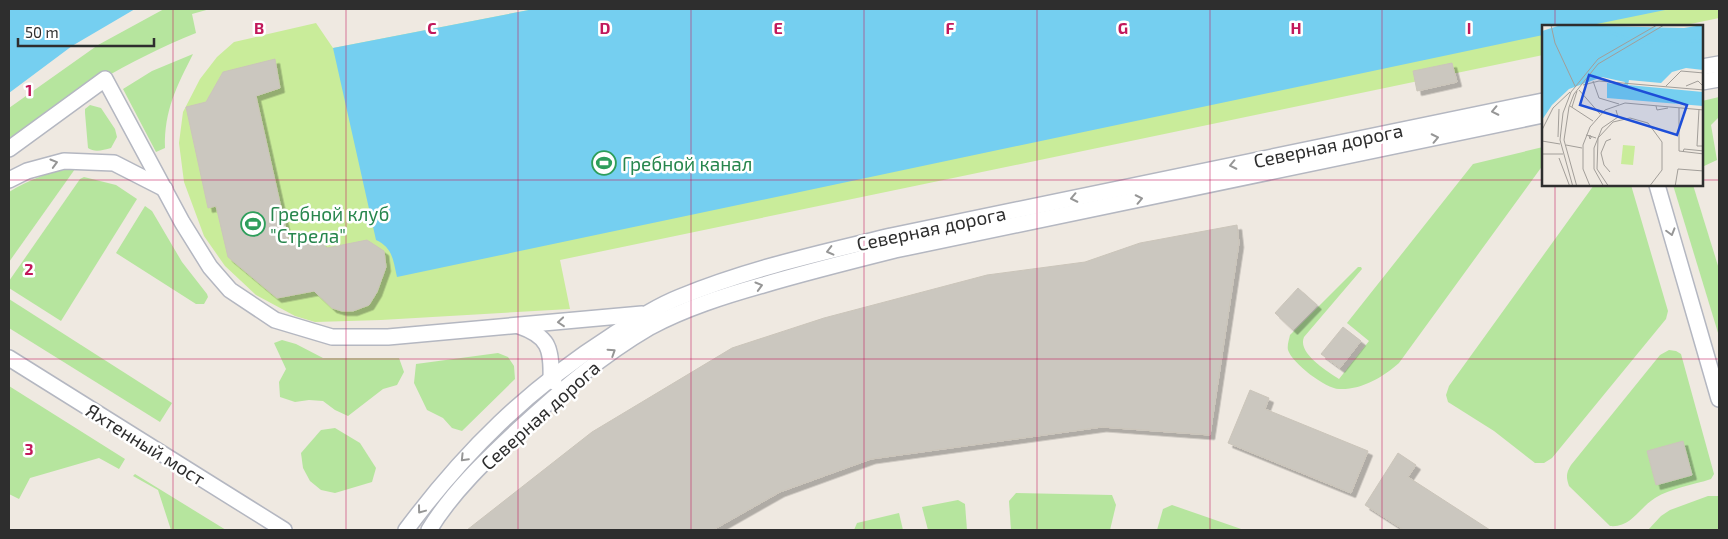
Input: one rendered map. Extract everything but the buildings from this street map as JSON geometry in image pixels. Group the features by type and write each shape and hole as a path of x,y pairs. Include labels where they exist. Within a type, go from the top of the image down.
{"street":[{"path":"1703,67 1719,64"},
{"path":"1703,82 1719,79"},
{"path":"9,149 105,80 193,241 210,267 230,290 275,320 332,337 388,337 646,314 657,324"},
{"name":"Северная дорога","path":"406,530 435,491 460,462 494,427 551,378 646,314 679,297 720,282 812,255 891,236 1542,101"},
{"name":"Северная дорога","path":"429,530 472,475 561,390 606,356 657,324 686,310 725,296 815,270 895,250 1542,115"},
{"path":"9,180 27,171 64,161 114,164 165,189"},
{"path":"1657,186 1719,399"},
{"path":"517,326 531,330 541,336 548,347 551,362 551,378 561,390"},
{"name":"Яхтенный мост","path":"9,358 284,530"}],"green space":[{"path":"164,9 210,9 192,14 196,33 146,55 99,81 9,139 9,108 98,45"},
{"name":"Гребной канал","path":"534,9 1719,9 1719,18 1686,25 1542,25 1542,55 560,260 570,309 315,322 295,316 256,295 225,266 204,236 184,182 179,143 183,112 200,79 217,57 234,42 316,23 333,48"},
{"path":"193,54 169,110 165,148 156,152 123,89 152,71"},
{"path":"1719,97 1719,117 1711,125 1717,160 1703,167 1703,101"},
{"path":"90,105 101,108 115,129 117,137 111,148 96,151 88,148 85,109"},
{"path":"1542,147 1542,166 1399,363 1372,382 1348,389 1333,388 1326,385 1302,368 1288,350 1290,335 1358,267 1361,267 1362,269 1304,337 1305,349 1314,361 1339,379 1369,341 1347,323 1473,164"},
{"path":"75,169 9,262 9,192 40,176 57,171"},
{"path":"84,177 116,185 137,199 61,321 9,288 9,281 80,179"},
{"path":"1593,186 1631,186 1668,311 1666,319 1552,458 1544,463 1535,463 1494,431 1448,402 1446,395 1449,386"},
{"path":"1673,186 1693,186 1719,269 1719,336"},
{"path":"145,206 152,211 182,262 207,294 208,297 204,304 196,304 116,253"},
{"path":"9,299 172,403 160,422 9,328"},
{"path":"282,340 296,344 323,358 399,358 404,372 397,385 383,389 348,416 335,410 323,401 295,402 280,397 279,382 286,369 274,343"},
{"path":"1669,350 1681,354 1714,474 1711,479 1675,489 1655,498 1629,521 1617,526 1610,526 1569,486 1568,470 1660,355"},
{"path":"498,353 508,357 514,366 515,379 462,431 452,428 443,418 427,410 414,383 416,364"},
{"path":"9,386 125,459 119,469 99,458 30,478 19,499 9,494"},
{"path":"335,428 360,443 376,468 372,482 335,493 321,490 310,481 303,468 301,453 321,430"},
{"path":"135,474 226,530 171,530 158,490 133,476"},
{"path":"1016,493 1112,495 1116,505 1110,530 1011,530 1009,501"},
{"path":"1708,496 1719,496 1719,530 1648,530 1661,516 1670,510"},
{"path":"958,500 965,504 967,530 928,530 922,507"},
{"path":"1172,505 1244,530 1157,530 1163,509"},
{"path":"899,513 903,530 854,530 857,523"}],"water":[{"path":"9,9 135,9 72,46 9,93"},
{"name":"Гребной канал","path":"534,9 1670,9 1592,25 1542,25 1542,35 397,277 389,251 382,243 376,240 333,48"}],"place":[{"name":"Гребной канал","path":"604,163"},
{"name":"Гребной клуб \"Стрела\"","path":"253,224"}]}
